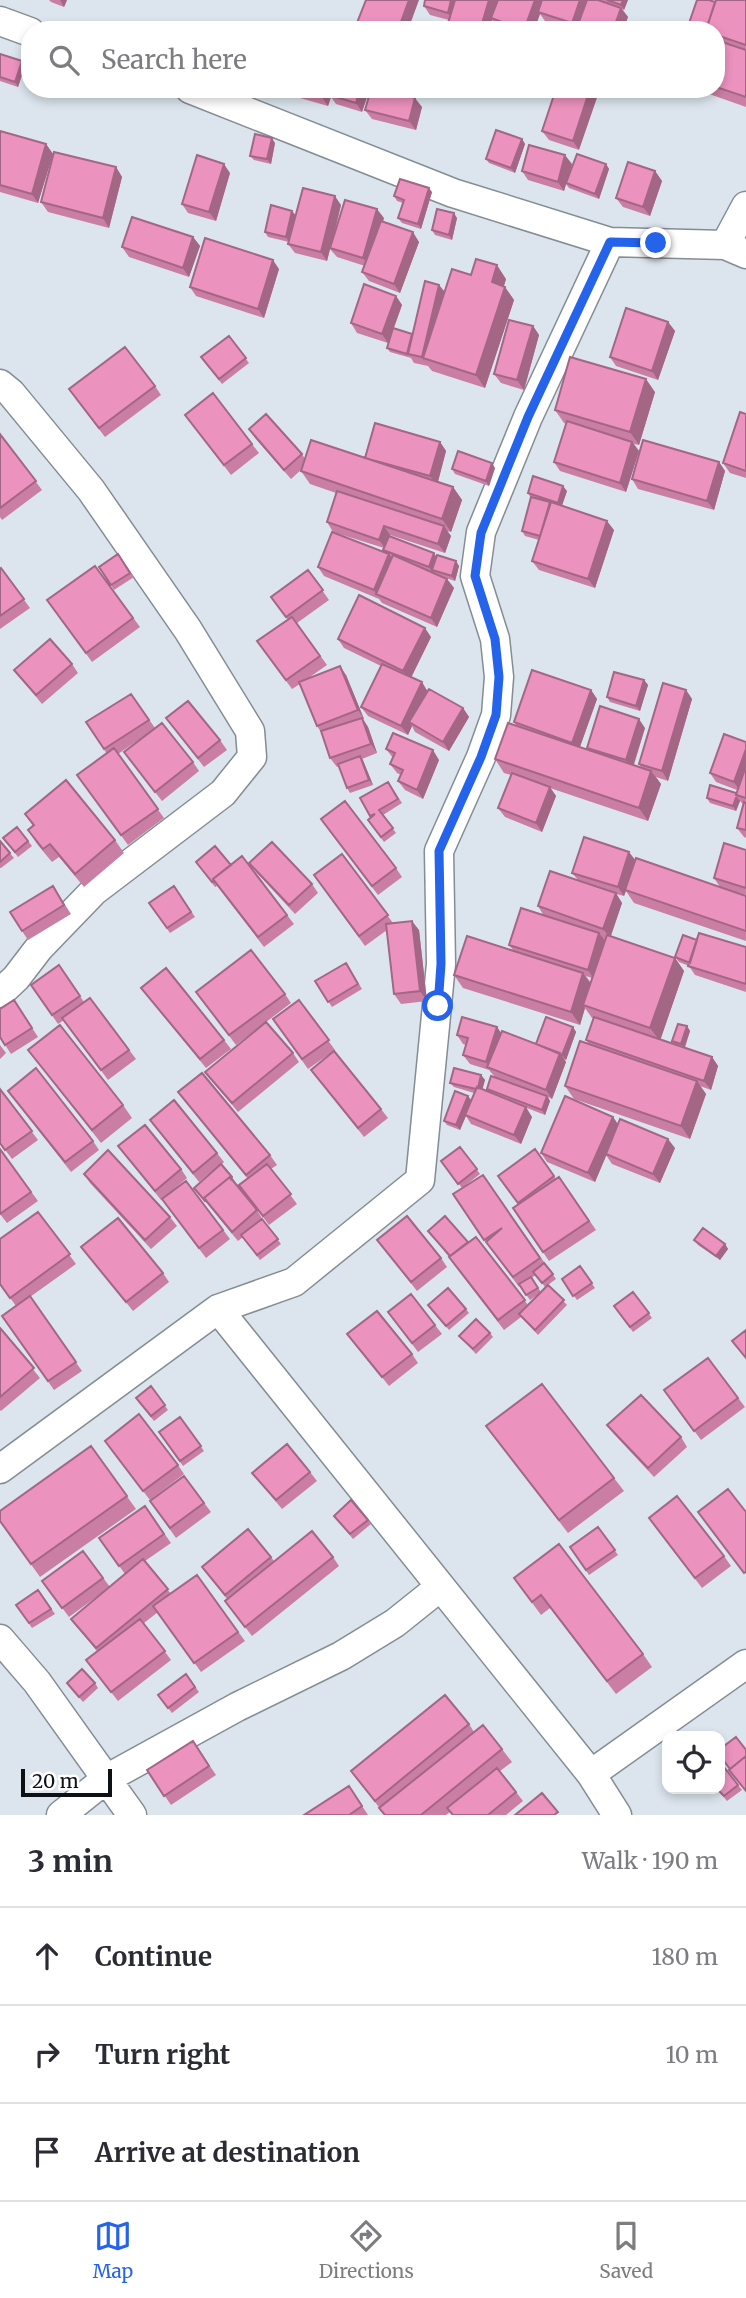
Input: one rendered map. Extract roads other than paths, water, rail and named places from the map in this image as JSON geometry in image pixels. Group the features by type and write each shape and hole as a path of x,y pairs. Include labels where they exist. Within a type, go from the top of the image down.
{"street":[{"path":"0,21 21,29"},
{"path":"213,98 453,194 610,242 736,249 746,206"},
{"path":"0,1469 218,1309 293,1282 420,1180 441,964 439,851 481,757 496,715 499,677 495,639 475,576 481,533 528,417 610,242"},
{"path":"0,384 91,490 188,630 250,732 252,757 223,793 94,891 39,948 5,978"},
{"path":"218,1309 591,1774 617,1815"},
{"path":"61,1815 106,1779 237,1707 341,1656 395,1623 440,1587"},
{"path":"0,1639 37,1682 132,1815"},
{"path":"591,1774 746,1664"}]}
